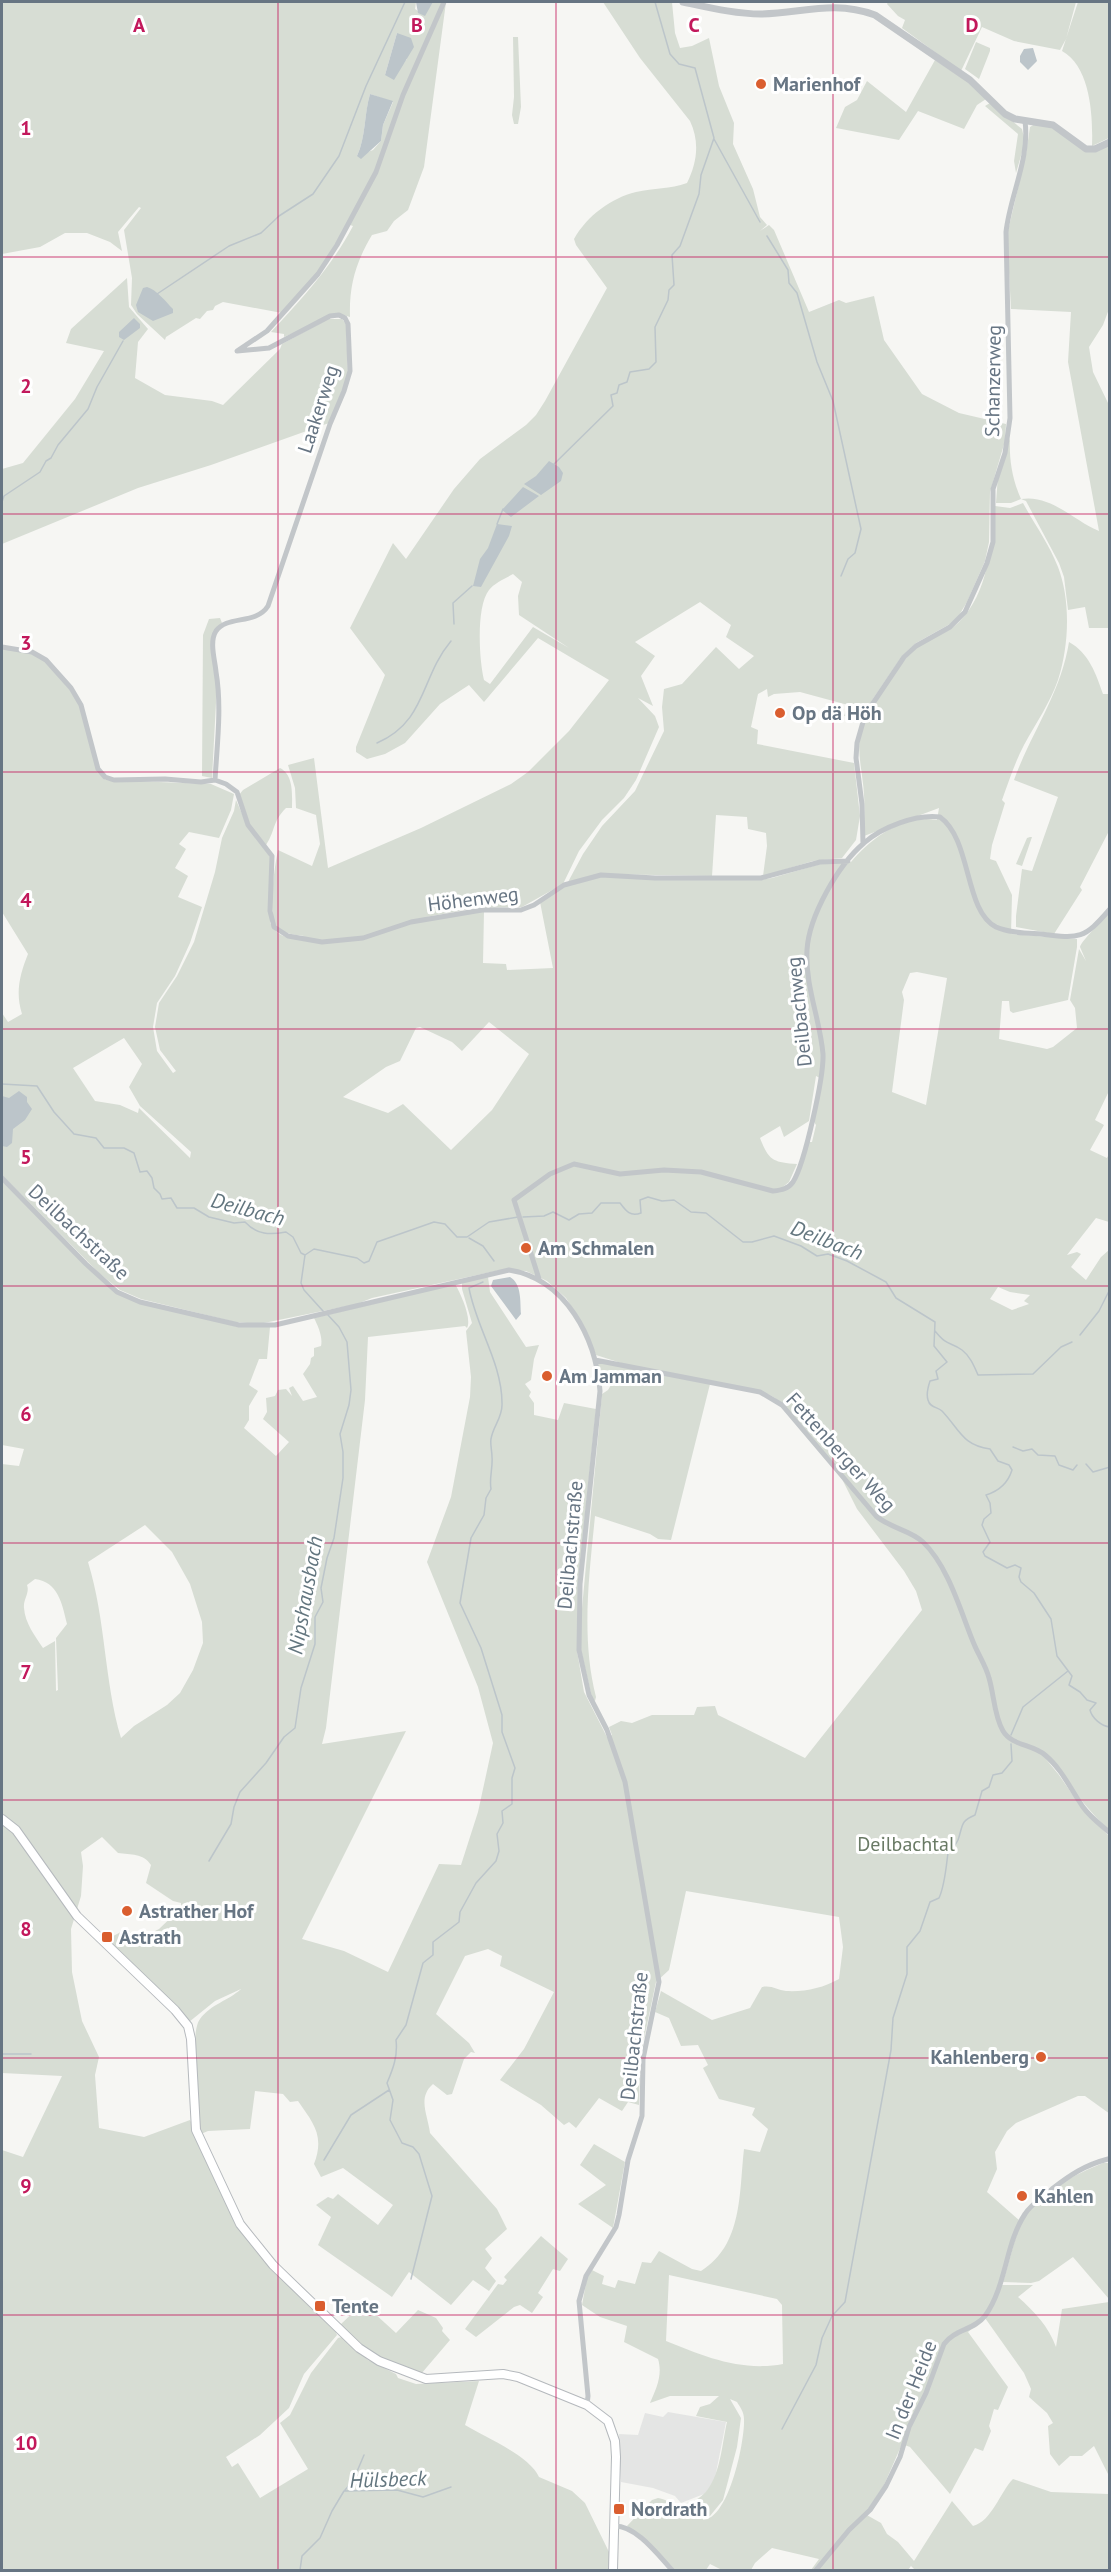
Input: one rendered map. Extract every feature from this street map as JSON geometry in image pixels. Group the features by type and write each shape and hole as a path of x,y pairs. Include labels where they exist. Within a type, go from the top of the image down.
{"main road":[{"path":"2,1819 16,1830 78,1916 176,2010 188,2026 191,2039 196,2130 240,2224 273,2265 359,2348 398,2370 426,2379 486,2373 518,2377 587,2405 608,2421 615,2441 613,2571"}],"street":[{"name":"Laakerweg","path":"215,780 218,683 212,638 217,629 226,624 256,617 264,613 268,606 350,371 348,324 345,318 339,315 330,316 269,348 237,351 267,331 318,274 337,245 376,172 403,95 444,2"},
{"path":"682,2 757,14 830,5 862,9 875,15 970,80 1005,114 1025,121 1053,125 1086,149 1095,149 1110,142"},
{"name":"Schanzerweg","path":"863,844 862,804 856,758 857,742 865,715 904,657 916,646 950,627 965,612 987,562 993,542 993,489 1005,453 1010,418 1007,216 1024,156 1027,139 1025,121"},
{"path":"2,647 32,652 46,660 71,688 81,705 98,769 105,777 114,780 165,779 201,782 215,780"},
{"name":"Höhenweg","path":"215,780 237,792 248,825 272,856 270,911 274,927 288,936 322,942 363,938 411,922 482,910 521,910 534,905 564,885 601,875 761,879 820,862 848,861"},
{"path":"848,861 863,844 896,825 924,817 940,817 957,840 982,915 999,928 1046,935 1079,936 1094,927 1110,909"},
{"name":"Deilbachweg","path":"539,1279 514,1200 550,1174 574,1164 620,1174 664,1170 701,1172 773,1191 783,1190 792,1184 810,1134 823,1054 808,976 808,944 822,901 848,861"},
{"name":"Deilbachstraße","path":"2,1178 86,1264 117,1292 140,1302 239,1325 275,1325 509,1270 539,1279 558,1292 575,1312 595,1360 600,1391 580,1584 579,1650 589,1695 607,1730 625,1782 659,1982 643,2059 642,2116 628,2160 619,2216 616,2227 586,2276 581,2289 579,2301 587,2405"},
{"name":"Fettenberger Weg","path":"595,1360 760,1392 782,1405 876,1516 886,1525 922,1541 932,1553 964,1612 988,1674 999,1723 1004,1732 1010,1740 1046,1755 1085,1809 1110,1833"},
{"name":"In der Heide","path":"816,2571 849,2530 870,2510 886,2486 900,2457 909,2427 924,2399 944,2344 956,2332 974,2325 984,2316 1001,2284 1024,2214 1067,2176 1108,2159"},
{"path":"614,2526 623,2526 632,2531 672,2571"}],"shaded area":[{"path":"416,2 433,2 425,16 418,13"},
{"path":"397,33 411,38 414,47 394,80 385,75"},
{"path":"1033,48 1037,61 1028,70 1020,62 1020,56 1024,49"},
{"path":"370,94 393,101 383,125 381,141 361,159 357,156 362,141"},
{"path":"147,287 161,296 173,309 173,313 153,321 138,312 136,305 143,288"},
{"path":"134,318 140,324 140,328 124,340 119,337 119,332"},
{"path":"549,461 559,467 563,473 561,481 541,495 524,484 536,476"},
{"path":"523,487 539,496 511,517 502,510"},
{"path":"497,524 512,526 509,536 481,587 473,586 480,559 488,548"},
{"path":"19,1091 27,1097 27,1102 32,1109 25,1120 13,1129 12,1143 7,1147 2,1146 2,1096 9,1098"},
{"path":"510,1277 517,1284 520,1294 521,1314 516,1320 491,1286 493,1280"},
{"path":"668,2412 726,2422 714,2483 704,2494 681,2503 675,2496 653,2488 621,2482 619,2434 638,2435 645,2413 663,2417"}],"green space":[{"path":"2,2 416,2 415,9 424,15 433,2 446,2 424,167 408,210 394,221 387,231 372,235 366,245 352,284 350,317 340,314 284,337 284,334 271,332 305,295 336,255 353,226 347,224 317,275 282,313 223,302 215,306 213,310 207,311 200,319 196,318 166,337 165,340 137,314 131,305 132,278 124,230 141,208 139,207 118,232 122,251 110,242 87,233 65,233 40,247 2,254","holes":["397,33 407,59 398,70 385,75","370,94 393,102 383,125 381,141 373,150 357,156 362,141"]},
{"name":"Deilbachtal","path":"603,2 672,2 675,33 680,48 692,46 709,38 719,86 734,123 733,144 753,189 760,217 767,225 760,231 769,225 774,230 809,312 839,300 846,303 874,296 884,340 922,394 959,413 1006,424 1005,441 990,492 989,542 985,561 958,617 916,643 902,656 860,718 844,716 848,705 800,692 774,694 768,697 767,689 758,694 751,727 758,730 757,744 854,763 860,816 856,840 842,858 813,861 763,876 767,846 766,833 748,829 747,817 716,815 712,876 600,874 568,882 602,826 635,791 664,731 662,707 664,689 682,684 716,647 739,669 754,656 726,637 731,625 700,602 635,642 655,656 641,676 653,706 638,698 655,716 659,727 636,780 624,798 602,820 579,851 563,884 522,907 476,908 426,917 484,911 483,963 506,964 507,970 553,968 540,902 565,886 600,876 758,880 772,878 824,863 851,862 868,844 901,824 925,819 937,820 939,808 864,836 864,800 859,747 861,728 881,692 910,654 959,622 977,597 987,567 995,506 1010,508 1023,503 1058,567 1067,609 1066,638 1062,667 1055,688 1021,751 1002,800 1005,803 990,859 996,861 1012,895 1011,934 1077,939 1077,947 1068,1000 1013,1013 1010,1011 1009,1001 1002,1001 999,1039 1047,1049 1053,1047 1077,1028 1075,1008 1070,1000 1079,949 1086,961 1080,947 1109,912 1109,1091 1095,1120 1104,1125 1090,1150 1107,1158 1109,1154 1109,1222 1096,1218 1067,1255 1077,1252 1081,1254 1071,1267 1086,1280 1101,1257 1109,1250 1109,1830 1045,1758 1083,1810 1109,1836 1110,2114 1085,2096 1078,2096 1016,2123 1007,2131 995,2152 997,2169 987,2192 1019,2220 1002,2285 1033,2285 1018,2297 1040,2320 1056,2347 1062,2309 1109,2302 1109,2476 1094,2446 1082,2456 1070,2456 1059,2466 1050,2454 1048,2426 1053,2423 1047,2413 1029,2397 1031,2389 1024,2373 985,2318 968,2332 1008,2387 998,2410 994,2409 989,2426 991,2431 983,2451 975,2448 950,2494 910,2447 902,2444 884,2485 865,2514 881,2523 887,2534 898,2542 914,2561 952,2501 973,2526 980,2523 991,2512 1013,2479 1051,2492 1109,2494 1109,2570 915,2570 911,2566 908,2570 811,2570 819,2559 772,2548 755,2563 751,2570 722,2570 710,2564 706,2570 674,2570 627,2526 652,2500 658,2498 680,2504 693,2501 703,2495 711,2485 720,2461 727,2422 696,2416 700,2407 710,2404 719,2396 670,2396 650,2403 659,2376 658,2359 624,2342 627,2326 600,2317 582,2305 587,2278 592,2270 604,2276 602,2284 615,2288 618,2280 635,2284 642,2262 651,2263 659,2251 692,2269 701,2271 715,2260 732,2233 739,2200 744,2149 760,2152 768,2129 752,2115 755,2108 719,2099 703,2068 708,2065 698,2045 681,2046 669,2018 655,2012 661,1991 712,2020 750,2008 762,1987 793,1991 827,1985 839,1979 843,1947 839,1917 686,1891 669,1970 656,1982 640,2058 639,2105 628,2102 622,2111 599,2098 576,2128 569,2122 564,2125 541,2105 500,2080 524,2049 554,1992 500,1966 502,1956 488,1949 465,1956 436,2014 469,2043 475,2053 471,2052 464,2059 452,2094 447,2095 433,2084 428,2089 424,2101 430,2133 497,2209 507,2229 485,2249 492,2258 485,2268 496,2281 489,2291 473,2280 451,2305 409,2272 392,2297 318,2245 331,2217 316,2205 328,2197 333,2199 338,2194 378,2225 393,2205 343,2168 321,2177 314,2164 318,2145 316,2130 298,2101 290,2102 283,2094 255,2091 250,2129 208,2131 201,2134 194,2056 197,2027 204,2014 241,1989 215,2001 189,2022 178,2008 106,1940 128,1928 135,1941 159,1929 181,1908 181,1903 173,1901 146,1883 151,1865 148,1861 136,1855 118,1853 102,1837 81,1852 83,1866 81,1896 71,1929 72,1972 82,2021 99,2057 95,2075 99,2128 144,2137 190,2120 231,2210 272,2269 335,2330 337,2335 304,2374 289,2408 260,2435 226,2457 232,2467 238,2463 260,2498 308,2469 280,2423 290,2415 311,2373 338,2338 342,2337 368,2360 396,2374 398,2378 416,2384 479,2381 465,2425 517,2454 534,2469 539,2477 572,2491 585,2503 609,2552 609,2570 2,2570 2,2150 23,2157 62,2076 2,2073 2,1464 19,1466 24,1449 2,1445 2,1181 117,1294 238,1327 270,1327 267,1359 259,1359 249,1385 258,1391 249,1406 249,1420 244,1428 276,1456 289,1442 263,1419 267,1412 266,1398 275,1396 278,1390 286,1389 292,1396 289,1388 293,1386 303,1401 317,1397 303,1374 314,1356 314,1348 321,1346 321,1335 314,1318 455,1284 463,1300 468,1319 467,1328 465,1326 368,1337 365,1400 326,1728 322,1744 406,1731 302,1939 344,1951 388,1972 439,1864 461,1865 478,1812 493,1743 478,1687 427,1562 451,1497 470,1397 471,1377 466,1331 472,1323 462,1282 488,1277 490,1292 526,1347 539,1345 531,1380 525,1384 531,1392 529,1396 534,1403 534,1415 558,1420 564,1403 596,1409 578,1584 577,1651 584,1692 607,1737 612,1735 609,1727 621,1721 632,1723 652,1715 694,1715 697,1707 715,1706 718,1715 805,1758 922,1610 916,1591 904,1571 857,1509 835,1465 775,1398 768,1394 710,1384 671,1540 658,1539 650,1534 595,1516 588,1630 595,1701 592,1698 581,1650 581,1619 602,1394 608,1390 614,1380 612,1375 606,1382 602,1382 598,1365 600,1362 621,1363 596,1355 585,1329 566,1298 547,1281 526,1271 500,1270 372,1298 357,1304 259,1324 235,1322 141,1299 120,1290 99,1273 2,1175 2,1013 8,1022 22,1014 19,983 28,954 2,912 2,648 31,653 45,661 69,689 80,705 97,772 106,780 211,784 234,794 231,810 219,838 189,832 179,844 186,849 175,868 188,876 178,897 202,907 190,943 175,976 157,1003 153,1027 157,1051 173,1073 176,1071 160,1050 155,1027 159,1003 177,976 194,942 215,872 222,838 234,811 236,800 247,825 270,857 270,923 277,932 284,936 304,936 290,934 277,927 273,912 278,850 312,866 320,844 316,815 296,808 295,788 288,765 314,758 328,868 421,828 511,784 528,772 569,731 609,680 538,638 484,702 469,685 440,704 405,743 385,754 367,759 356,752 385,675 350,628 393,543 406,559 454,489 480,459 526,425 545,401 607,288 576,245 574,239 579,231 600,209 627,195 687,183 696,152 695,137 690,121 640,58","holes":["513,574 522,582 518,596 519,615 569,648 533,627 490,684 484,680 480,620 485,598 489,590","917,972 947,978 926,1105 892,1092 904,1000 902,992 910,973","489,1022 529,1054 492,1110 451,1150 403,1104 388,1113 343,1097 386,1067 400,1061 416,1028 420,1027 452,1042 462,1051","124,1038 142,1064 129,1087 140,1106 191,1152 190,1158 139,1108 138,1113 120,1105 95,1101 73,1068","816,1076 822,1079 813,1120 816,1125 812,1142 808,1142 792,1183 784,1186 789,1182 797,1164 773,1159 769,1156 760,1138 780,1126 784,1137 809,1121","998,1287 1010,1292 1030,1295 1024,1301 1029,1304 1012,1310 990,1299","145,1525 172,1552 190,1584 202,1622 203,1643 193,1670 180,1693 121,1738 111,1695 94,1584 88,1562","35,1579 49,1584 58,1595 63,1609 67,1624 56,1638 58,1690 56,1691 55,1641 43,1648 31,1629 24,1608 27,1585","669,2275 777,2299 782,2305 783,2364 767,2366 737,2364 694,2352 666,2341","730,2399 737,2402 744,2416 742,2444 734,2477 721,2507 712,2516 703,2520 704,2517 710,2516 723,2500 737,2447 741,2418"]},
{"path":"888,2 1076,2 1066,39 1060,50 1014,41 982,27 961,71 902,28 905,20 898,16 887,4"},
{"path":"1078,2 1109,2 1109,138 1092,146 1091,107 1084,80 1072,58 1062,51"},
{"path":"513,37 518,37 521,107 518,124 514,124 512,115"},
{"path":"976,42 990,48 979,79 965,69"},
{"path":"935,60 968,82 986,99 977,105 964,129 918,111 899,140 836,128 845,107 857,100 867,81 906,112"},
{"path":"990,103 1022,129 1025,142 1016,173 1014,161 1018,134 985,106"},
{"path":"1035,124 1052,126 1080,148 1109,143 1109,309 1103,325 1089,347 1093,372 1109,405 1109,628 1089,628 1085,607 1068,610 1064,577 1059,563 1026,501 1021,499 1042,500 1052,504 1099,531 1068,362 1071,312 1011,309 1007,235 1030,127"},
{"path":"127,278 129,307 148,329 138,342 135,378 165,395 212,401 223,405 280,349 282,344 328,319 342,319 346,324 348,375 329,423 138,488 2,544 2,469 23,463 75,399 104,351 66,343 71,329"},
{"path":"1010,438 1012,469 1021,499 1011,503 996,503 998,475"},
{"path":"220,618 222,623 211,638 217,684 212,778 202,776 203,635 209,619"},
{"path":"1069,642 1087,658 1103,694 1109,694 1109,831 1080,887 1082,890 1054,934 1016,927 1016,916 1022,869 1032,871 1058,797 1014,780 1053,696"},
{"path":"280,768 285,771 290,780 292,808 286,808 278,817 266,845 249,824 238,796 243,790"},
{"path":"1032,837 1022,866 1016,864 1027,838"},
{"path":"594,2144 625,2162 613,2228 578,2204 606,2185 580,2165"},
{"path":"1103,2163 1109,2163 1109,2299 1073,2257 1039,2281 1003,2282 1019,2229 1032,2206 1060,2184"},
{"path":"541,2236 568,2259 560,2271 553,2269 538,2293 543,2297 532,2313 520,2305 514,2307 476,2337 465,2329 498,2284 503,2285 507,2280 504,2277"},
{"path":"363,2303 396,2333 418,2310 436,2318 443,2328 442,2331 450,2340 421,2374 380,2359 340,2325"}],"waterway":[{"path":"157,294 229,246 261,233 279,216 313,194 339,156 366,86 405,2"},
{"path":"552,466 613,406 611,395 617,393 619,385 627,382 630,372 649,369 656,362 655,327 668,300 669,290 674,285 672,255 680,246 699,194 701,175 714,138 695,68 679,64 670,54 655,2"},
{"path":"714,139 760,222"},
{"path":"767,236 788,270 789,283 797,293 817,362 833,401 861,529 855,553 848,559 841,576"},
{"path":"2,502 4,496 40,472 58,445 88,409 97,387 123,341"},
{"path":"497,524 503,509"},
{"path":"454,624 453,603 472,586"},
{"path":"377,743 393,734 414,711 433,669 451,641"},
{"name":"Deilbach","path":"2,1084 37,1086 54,1112 74,1134 96,1138 104,1148 124,1148 134,1153 140,1172 147,1171 152,1178 154,1188 162,1199 171,1198 177,1208 194,1208 209,1217 234,1223 245,1222 264,1233 286,1232 293,1237 301,1253 305,1255 314,1249 357,1258 364,1263 369,1261 377,1242 434,1222 445,1224 457,1237 467,1237 489,1222 518,1217"},
{"name":"Deilbach","path":"523,1217 544,1216 553,1212 569,1220 579,1214 592,1213 601,1203 620,1203 629,1212 637,1214 641,1213 640,1200 648,1197 662,1201 674,1200 691,1212 706,1213 743,1242 774,1236 801,1246 817,1256 828,1254 847,1261 886,1282 896,1298 935,1322 934,1346 947,1362 936,1371 938,1379 930,1381 927,1393 929,1403 942,1411 962,1436 973,1444 990,1449 998,1461 1009,1465 1012,1470 1002,1486 986,1495 991,1513 984,1519 982,1525 990,1542 983,1552 985,1556 1007,1568 1015,1565 1021,1568 1019,1577 1021,1582 1034,1593 1051,1619 1057,1656 1072,1676 1069,1685 1087,1700 1096,1703 1090,1710 1093,1716 1100,1723 1110,1727"},
{"path":"469,1238 483,1246 494,1261"},
{"path":"305,1255 301,1283 304,1290 323,1311"},
{"path":"411,2279 432,2196 419,2154 413,2147 402,2143 390,2120 393,2100 387,2083 396,2057 396,2040 406,2025 423,1963 433,1955 433,1942 459,1922 460,1912 476,1883 496,1861 499,1851 497,1834 503,1823 502,1811 512,1804 512,1778 515,1768 502,1732 502,1715 481,1648 460,1603 471,1538 484,1515 486,1498 491,1489 491,1439 502,1408 498,1374 469,1288 483,1282"},
{"path":"1080,1335 1099,1311 1110,1289"},
{"name":"Nipshausbach","path":"209,1861 231,1824 240,1792 266,1763 284,1737 295,1728 301,1688 315,1644 315,1617 323,1602 321,1588 334,1538 343,1478 340,1434 351,1390 347,1342 339,1327 328,1315"},
{"path":"935,1331 946,1342 965,1352 978,1375 1033,1374 1061,1347 1072,1342"},
{"path":"1013,1447 1023,1451 1032,1449 1038,1455 1055,1456 1059,1465 1073,1470 1077,1465"},
{"path":"1086,1464 1093,1472 1110,1467"},
{"path":"1011,1735 1023,1707 1068,1671"},
{"path":"782,2429 816,2365 822,2338 832,2316 845,2302 891,2050 893,2018 907,1974 907,1947 920,1931 930,1902 939,1898 948,1853 955,1846 963,1823 975,1815 982,1791 989,1787 993,1775 1002,1773 1012,1761 1011,1744"},
{"path":"2,2054 31,2054"},
{"path":"324,2160 351,2115 389,2090"},
{"path":"345,2490 353,2481 364,2455"},
{"name":"Hülsbeck","path":"300,2570 302,2556 320,2538 344,2491 397,2490 423,2497 451,2487"}],"place":[{"name":"Marienhof","path":"761,84"},
{"name":"Op dä Höh","path":"780,713"},
{"name":"Am Schmalen","path":"526,1248"},
{"name":"Am Jamman","path":"547,1376"},
{"name":"Astrather Hof","path":"127,1911"},
{"name":"Astrath","path":"107,1937"},
{"name":"Kahlenberg","path":"1041,2057"},
{"name":"Kahlen","path":"1022,2196"},
{"name":"Tente","path":"320,2306"},
{"name":"Nordrath","path":"619,2509"}]}
